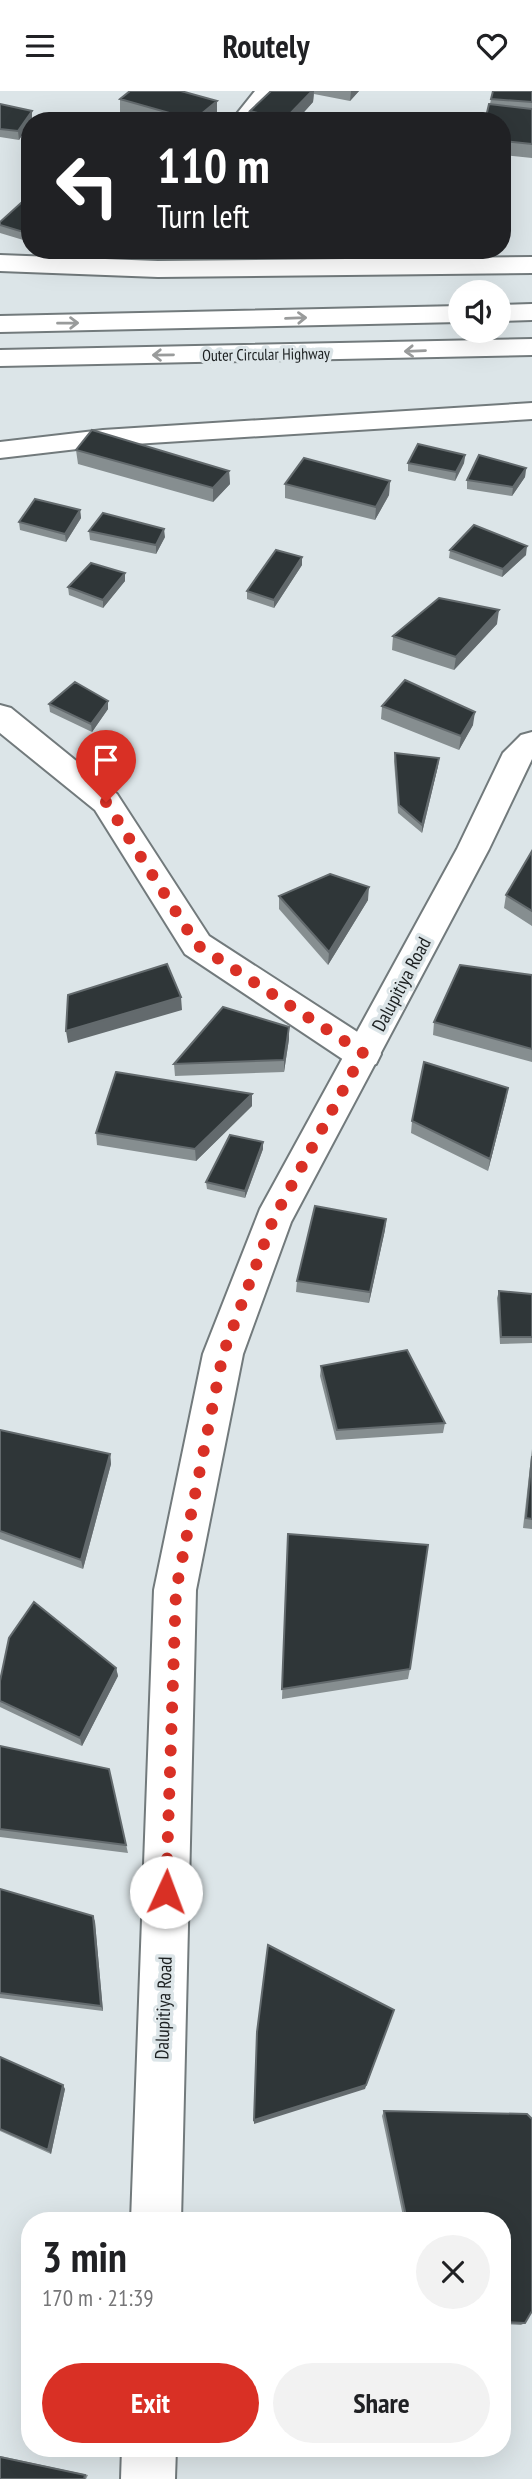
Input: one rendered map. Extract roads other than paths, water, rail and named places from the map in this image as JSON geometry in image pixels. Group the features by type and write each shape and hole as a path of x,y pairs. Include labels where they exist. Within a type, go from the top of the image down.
{"main road":[{"path":"250,112 267,91"},
{"path":"0,263 158,269 532,265"},
{"path":"511,313 532,312"},
{"name":"Outer Circular Highway","path":"0,324 448,314"},
{"name":"Outer Circular Highway","path":"0,358 532,348"},
{"path":"0,450 103,438 532,411"},
{"path":"0,716 106,802 197,945 363,1053"},
{"name":"Dalupitiya Road","path":"156,2212 176,1590 223,1354 273,1220 473,849 519,753 532,743"},
{"path":"148,2479 149,2457"}]}
